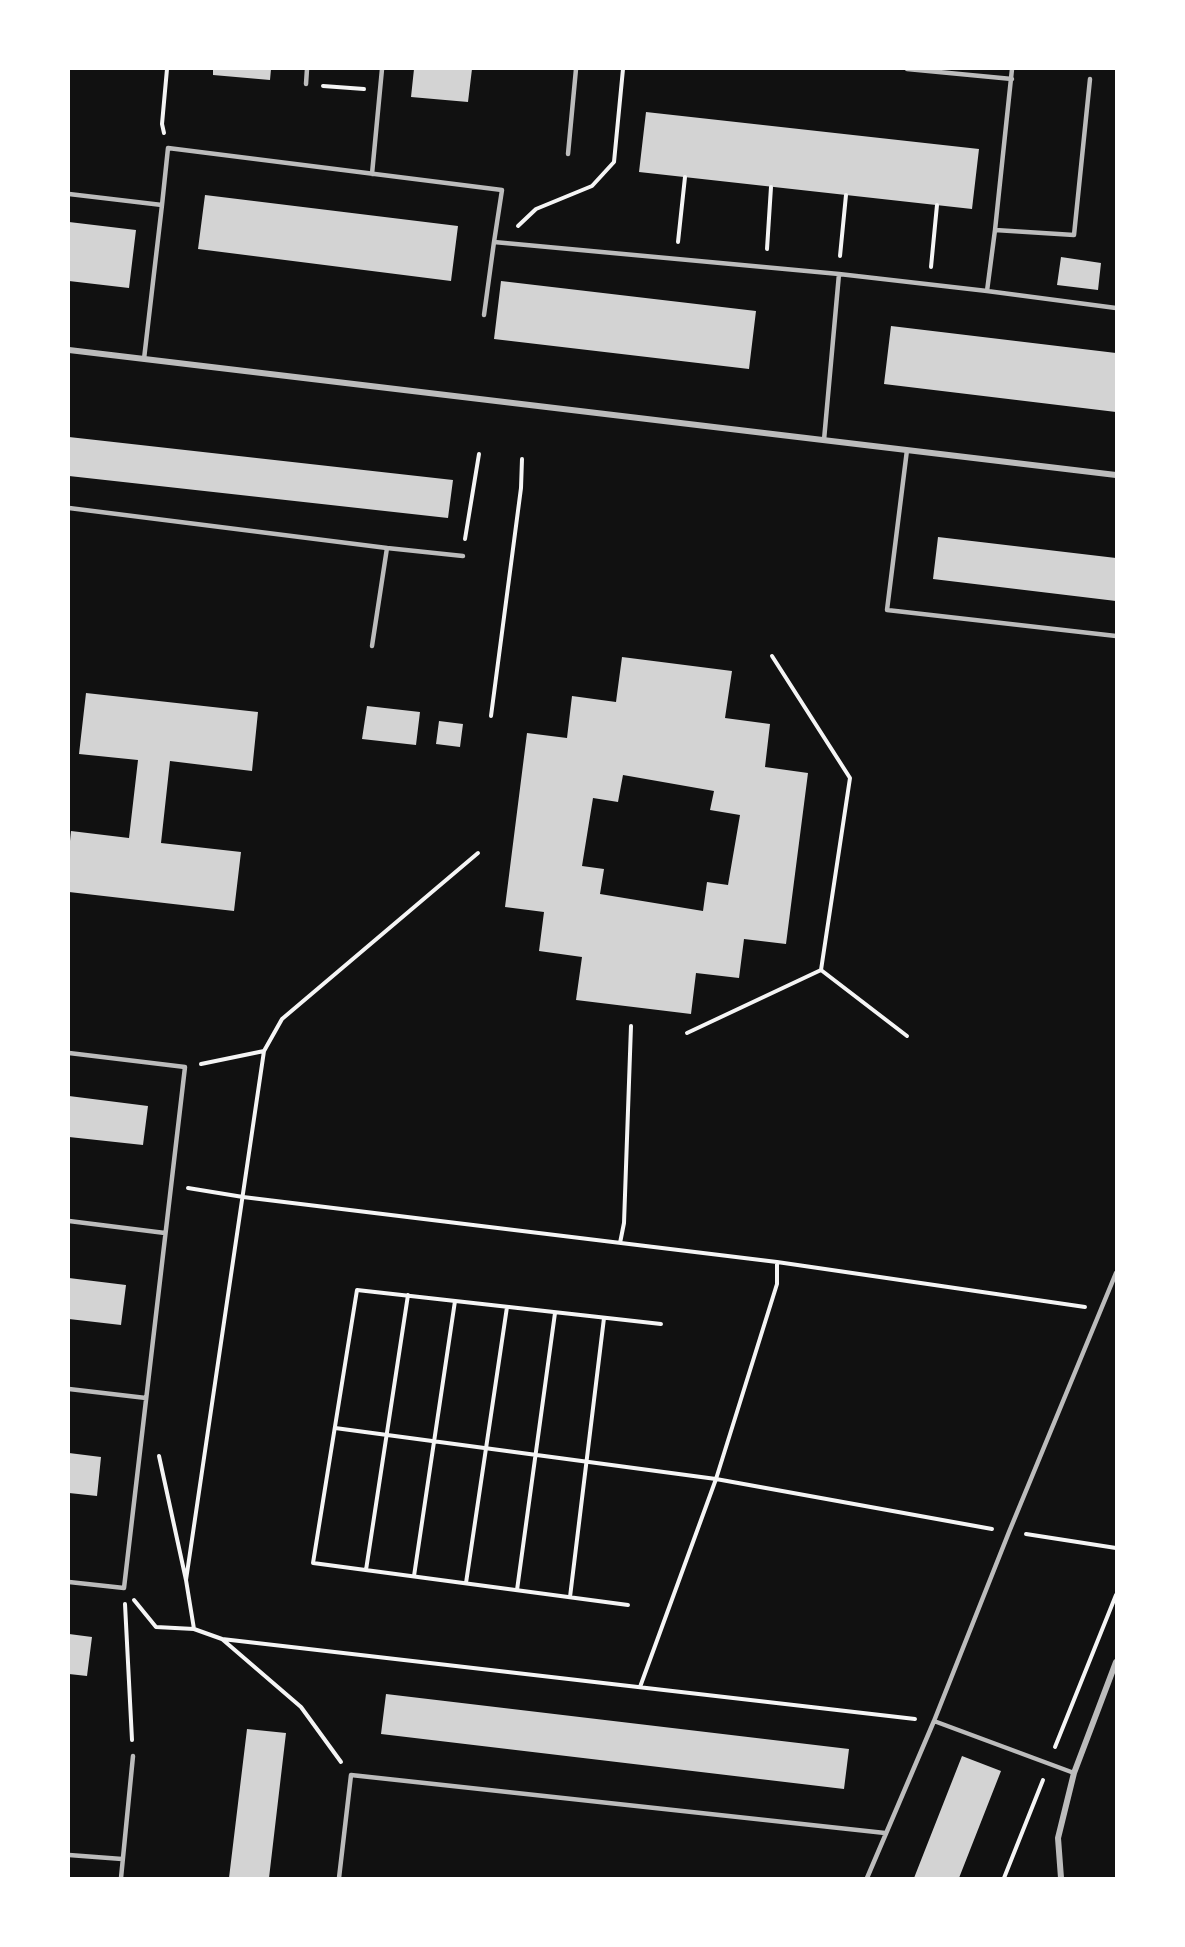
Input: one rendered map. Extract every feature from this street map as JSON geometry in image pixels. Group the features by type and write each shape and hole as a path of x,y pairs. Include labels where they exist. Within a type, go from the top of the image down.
{"street":[{"path":"69,350 1116,475"},
{"path":"1061,1878 1058,1838 1074,1773 1116,1662"}],"lane":[{"path":"306,84 307,69"},
{"path":"372,174 382,69"},
{"path":"568,154 576,69"},
{"path":"907,69 1012,79"},
{"path":"987,291 1012,69"},
{"path":"995,230 1074,235 1090,79"},
{"path":"144,359 168,148 502,190 484,315"},
{"path":"69,194 162,205"},
{"path":"494,242 839,274 1116,308"},
{"path":"824,440 839,274"},
{"path":"907,450 887,610 1116,636"},
{"path":"69,508 463,556"},
{"path":"372,646 387,548"},
{"path":"69,1053 185,1067 124,1588 69,1582"},
{"path":"69,1221 165,1233"},
{"path":"867,1878 934,1721 1116,1273"},
{"path":"69,1389 146,1398"},
{"path":"934,1721 1074,1773"},
{"path":"121,1878 133,1756"},
{"path":"339,1878 351,1775 885,1833"},
{"path":"69,1855 122,1859"}],"path":[{"path":"168,69 162,124 168,148"},
{"path":"502,241 536,209 592,186 614,162 623,69"},
{"path":"306,84 379,90"},
{"path":"676,259 685,177"},
{"path":"766,268 771,187"},
{"path":"839,274 846,195"},
{"path":"929,286 937,205"},
{"path":"463,556 479,454"},
{"path":"491,716 521,488 522,459"},
{"path":"772,656 850,778 821,969"},
{"path":"186,1580 264,1051 282,1019 478,853"},
{"path":"687,1033 821,969"},
{"path":"821,969 907,1036"},
{"path":"620,1243 624,1223 631,1026"},
{"path":"185,1067 264,1051"},
{"path":"178,1186 243,1197 777,1262 1095,1309"},
{"path":"640,1687 716,1479 777,1284 777,1262"},
{"path":"628,1605 313,1563 357,1290 661,1324"},
{"path":"366,1570 408,1295"},
{"path":"414,1576 454,1301"},
{"path":"466,1583 507,1307"},
{"path":"517,1590 555,1312"},
{"path":"570,1597 604,1318"},
{"path":"335,1428 716,1479 1009,1532 1116,1548"},
{"path":"159,1455 186,1580 194,1629"},
{"path":"124,1588 156,1627 194,1629 222,1639 934,1721"},
{"path":"1004,1878 1116,1595"},
{"path":"126,1621 132,1728"},
{"path":"222,1639 301,1707 351,1775"}],"building":[{"path":"213,69 271,69 270,80 213,75"},
{"path":"414,69 472,69 468,102 411,97"},
{"path":"646,112 979,149 972,209 639,172"},
{"path":"205,195 458,226 451,281 198,249"},
{"path":"69,222 136,230 129,288 69,281"},
{"path":"1061,257 1101,263 1098,290 1057,285"},
{"path":"501,281 756,311 749,369 494,339"},
{"path":"891,326 1116,353 1116,412 884,384"},
{"path":"69,437 453,480 448,518 69,476"},
{"path":"938,537 1116,558 1116,601 933,579"},
{"path":"622,657 732,671 725,718 770,724 765,767 808,773 786,944 744,939 739,978 696,973 691,1014 576,1000 582,957 539,951 544,912 505,907 527,733 567,738 572,696 616,702","holes":["623,775 714,791 710,810 740,815 728,885 707,882 703,911 600,894 604,869 582,866 593,798 618,802"]},
{"path":"86,693 258,712 252,771 170,761 161,843 241,852 234,911 69,892 71,831 129,838 138,760 79,754"},
{"path":"367,706 420,712 416,745 362,739"},
{"path":"439,721 463,724 460,747 436,744"},
{"path":"69,1096 148,1106 143,1145 69,1137"},
{"path":"69,1278 126,1285 121,1325 69,1319"},
{"path":"69,1453 101,1457 97,1496 69,1493"},
{"path":"69,1634 92,1637 87,1676 69,1674"},
{"path":"386,1694 849,1749 844,1789 381,1734"},
{"path":"247,1729 286,1733 269,1878 229,1878"},
{"path":"962,1756 1001,1771 959,1878 914,1878"}]}
